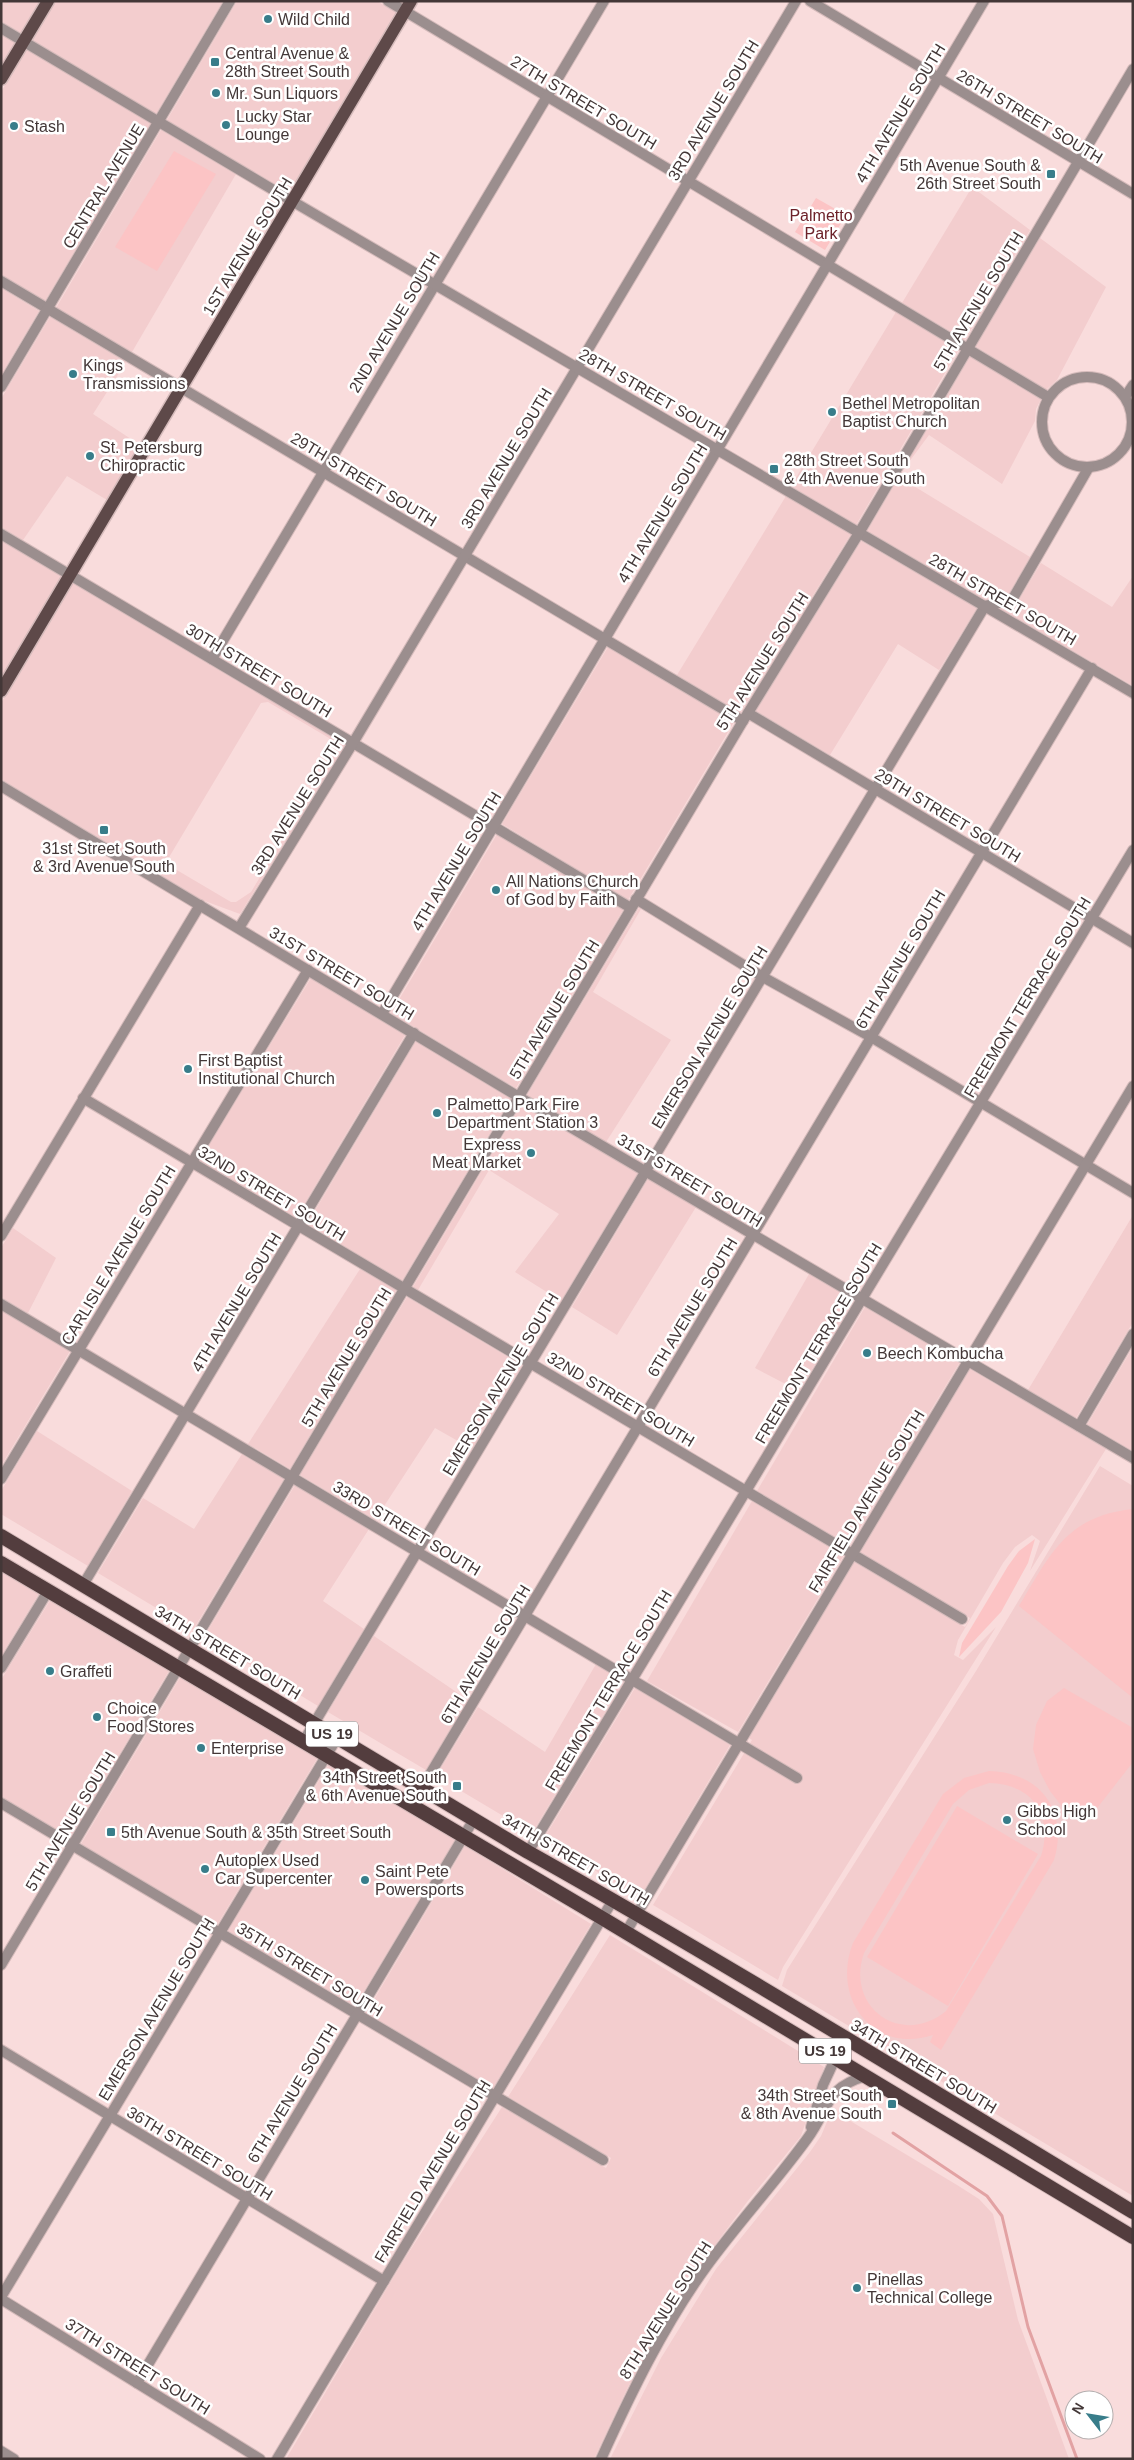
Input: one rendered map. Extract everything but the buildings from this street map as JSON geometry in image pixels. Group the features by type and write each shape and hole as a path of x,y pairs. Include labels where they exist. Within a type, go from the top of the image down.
{"highway":[{"name":"34TH STREET SOUTH","path":"1,1536 528,1852 637,1914 886,2062 1133,2212"},
{"name":"US 19","path":"1,1563 836,2057 1133,2237"},
{"path":"836,2057 886,2062"}],"main road":[{"path":"1,79 48,1"},
{"name":"1ST AVENUE SOUTH","path":"1,691 408,6"}],"street":[{"name":"CENTRAL AVENUE","path":"1,387 230,1"},
{"name":"27TH STREET SOUTH","path":"388,1 408,6 547,98 1048,397"},
{"name":"2ND AVENUE SOUTH","path":"212,659 604,1"},
{"name":"3RD AVENUE SOUTH","path":"239,928 353,743 796,1"},
{"name":"26TH STREET SOUTH","path":"810,1 1133,194"},
{"name":"4TH AVENUE SOUTH","path":"382,1014 984,1"},
{"name":"28TH STREET SOUTH","path":"1,28 292,201 1133,693"},
{"name":"5TH AVENUE SOUTH","path":"1,1965 745,717 859,533 1133,69"},
{"name":"29TH STREET SOUTH","path":"1,281 605,639 875,789 1133,943"},
{"path":"1087,376 1102,379 1115,386 1125,397 1132,421 1130,447 1108,463 1089,468 1068,464 1055,455 1046,443 1041,428 1042,412 1048,397 1065,382 1087,376"},
{"path":"1125,397 1133,385"},
{"path":"985,606 1012,600 1089,468"},
{"name":"30TH STREET SOUTH","path":"1,534 494,826 871,1037 1133,1193"},
{"name":"EMERSON AVENUE SOUTH","path":"303,1742 985,606"},
{"name":"6TH AVENUE SOUTH","path":"412,1806 1092,668"},
{"name":"31ST STREET SOUTH","path":"1,786 519,1096 1133,1458"},
{"name":"FREEMONT TERRACE SOUTH","path":"528,1852 1133,850"},
{"path":"1,1236 200,905"},
{"name":"CARLISLE AVENUE SOUTH","path":"1,1478 308,970"},
{"name":"4TH AVENUE SOUTH","path":"83,1585 414,1033"},
{"name":"FAIRFIELD AVENUE SOUTH","path":"626,1932 1133,1086"},
{"name":"32ND STREET SOUTH","path":"83,1098 962,1620"},
{"name":"33RD STREET SOUTH","path":"1,1304 797,1778"},
{"path":"1079,1426 1133,1334"},
{"path":"1,1668 48,1591"},
{"name":"EMERSON AVENUE SOUTH","path":"1,2298 337,1738"},
{"name":"35TH STREET SOUTH","path":"1,1803 603,2160"},
{"name":"6TH AVENUE SOUTH","path":"137,2383 474,1819"},
{"name":"FAIRFIELD AVENUE SOUTH","path":"278,2459 613,1900"},
{"name":"36TH STREET SOUTH","path":"1,2050 384,2281"},
{"name":"8TH AVENUE SOUTH","path":"807,2140 823,2085 836,2057"},
{"name":"8TH AVENUE SOUTH","path":"601,2459 634,2390 668,2328 705,2269 752,2206 807,2140 837,2089 848,2081 866,2076"},
{"name":"37TH STREET SOUTH","path":"1,2298 260,2459"},
{"path":"1,2451 14,2459"}],"shaded area":[{"path":"1,1 40,1 21,33 1,21"},
{"path":"55,1 223,1 156,114 32,40"},
{"path":"237,1 377,1 397,13 289,193 167,120"},
{"path":"1,34 16,43 1,67"},
{"path":"26,49 151,123 45,301 1,275 1,92"},
{"path":"161,130 236,174 132,352 56,308"},
{"path":"972,187 1030,230 965,340 902,303"},
{"path":"1040,238 1106,287 1057,380 1046,390 975,346"},
{"path":"1,288 39,311 1,375"},
{"path":"896,312 959,349 856,525 791,486"},
{"path":"50,317 126,362 93,414 140,445 107,500 67,476 23,540 1,527 1,399"},
{"path":"970,356 1041,399 1036,409 1035,421 1002,484 929,435 903,470"},
{"path":"899,477 1030,557 1008,595 986,600 867,531"},
{"path":"786,496 851,534 740,713 677,675"},
{"path":"1,541 63,575 1,679"},
{"path":"861,541 977,608 939,670 898,644 830,755 756,711"},
{"path":"1041,563 1112,607 1133,576 1133,686 1001,609 1017,603"},
{"path":"73,582 345,745 240,914 202,900 1,779 1,703","holes":["268,702 329,738 334,749 333,756 251,892 236,902 231,902 170,866 168,859 261,703"]},
{"path":"608,647 734,722 628,900 502,824"},
{"path":"497,834 623,910 516,1088 391,1013"},
{"path":"639,908 641,909 593,992 671,1040 606,1142 527,1095"},
{"path":"311,978 405,1035 296,1218 199,1161"},
{"path":"416,1041 511,1098 402,1281 307,1224"},
{"path":"521,1105 638,1173 561,1301 515,1272 559,1214 489,1170 418,1290 413,1287"},
{"path":"648,1179 696,1207 617,1335 572,1307"},
{"path":"1133,1215 1133,1322 1076,1418 1028,1390"},
{"path":"13,1228 56,1258 28,1313 1,1297 1,1248"},
{"path":"360,1269 396,1290 290,1469 248,1444"},
{"path":"809,1274 854,1300 799,1391 755,1368"},
{"path":"407,1297 522,1365 472,1449 435,1428 375,1520 300,1475"},
{"path":"865,1307 960,1362 849,1546 757,1491"},
{"path":"1,1310 70,1351 1,1466"},
{"path":"1133,1347 1133,1452 1087,1425"},
{"path":"970,1369 1106,1449 1030,1571 1040,1541 1032,1535 1015,1547 1003,1563 958,1640 954,1655 963,1660 996,1627 783,1967 778,1980 653,1905 752,1740 749,1738 854,1562 965,1627 970,1618 860,1552"},
{"path":"37,1431 132,1491 88,1566 1,1514 1,1491"},
{"path":"242,1454 284,1479 193,1630 98,1573 143,1498 194,1529"},
{"name":"Gibbs High School","path":"1100,1466 1133,1486 1133,2196 782,1986 787,1970 976,1671"},
{"path":"295,1485 369,1529 323,1601 364,1629 318,1706 204,1637"},
{"path":"752,1501 844,1555 738,1732 647,1681"},
{"path":"1,1569 40,1592 1,1656"},
{"path":"51,1599 170,1669 70,1838 1,1797 1,1680"},
{"path":"374,1636 468,1700 426,1770 328,1712"},
{"path":"596,1664 624,1681 532,1833 436,1776 478,1707 545,1752"},
{"path":"181,1676 318,1757 217,1925 81,1844"},
{"path":"635,1688 730,1745 640,1897 543,1840"},
{"path":"329,1764 455,1840 355,2006 228,1931"},
{"path":"465,1846 591,1924 493,2088 366,2013"},
{"path":"610,1935 824,2067 801,2136 747,2202 700,2265 662,2325 628,2387 594,2459 286,2459 402,2263 502,2107 606,2168 611,2158 508,2097"},
{"name":"Pinellas Technical College","path":"832,2110 979,2199 993,2214 1018,2320 1069,2459 610,2459 661,2358 716,2269 810,2152 821,2136"}],"green space":[{"path":"174,151 216,174 157,271 115,247"},
{"name":"Palmetto Park","path":"816,198 846,215 825,250 795,232"},
{"path":"1133,1509 1133,1698 1019,1606 1051,1555 1062,1541 1076,1529 1091,1520 1110,1513"},
{"path":"1035,1539 1028,1563 1001,1612 959,1657 962,1643 1008,1566 1019,1551"},
{"path":"1064,1688 1133,1728 1133,1762 1087,1821 1064,1809 1050,1791 1040,1772 1033,1749 1036,1725 1047,1701"},
{"path":"989,1771 1007,1773 1023,1778 1036,1787 1046,1798 1053,1811 1057,1826 1058,1842 1054,1860 941,2050 930,2042 933,2035 911,2039 892,2037 876,2029 862,2017 853,2002 848,1983 848,1964 853,1943 943,1794 964,1778","holes":["989,1783 1017,1789 1028,1796 1036,1804 1042,1815 1044,1841 1041,1856 946,2011 929,2021 912,2025 895,2023 881,2016 870,2005 862,1990 860,1973 864,1953 953,1804 969,1790"]},
{"path":"957,1806 1038,1854 948,2006 867,1957"}],"waterway":[{"path":"893,2133 987,2196 1002,2216 1028,2327 1077,2459"}],"place":[{"name":"Wild Child","path":"268,19"},
{"name":"Central Avenue & 28th Street South","path":"215,62"},
{"name":"Mr. Sun Liquors","path":"216,93"},
{"name":"Lucky Star Lounge","path":"226,125"},
{"name":"Stash","path":"14,126"},
{"name":"5th Avenue South & 26th Street South","path":"1051,174"},
{"name":"Kings Transmissions","path":"73,374"},
{"name":"Bethel Metropolitan Baptist Church","path":"832,412"},
{"name":"St. Petersburg Chiropractic","path":"90,456"},
{"name":"28th Street South & 4th Avenue South","path":"774,469"},
{"name":"31st Street South & 3rd Avenue South","path":"104,830"},
{"name":"All Nations Church of God by Faith","path":"496,890"},
{"name":"First Baptist Institutional Church","path":"188,1069"},
{"name":"Palmetto Park Fire Department Station 3","path":"437,1113"},
{"name":"Express Meat Market","path":"531,1153"},
{"name":"Beech Kombucha","path":"867,1353"},
{"name":"Graffeti","path":"50,1671"},
{"name":"Choice Food Stores","path":"97,1717"},
{"name":"Enterprise","path":"201,1748"},
{"name":"34th Street South & 6th Avenue South","path":"457,1786"},
{"name":"Gibbs High School","path":"1007,1820"},
{"name":"5th Avenue South & 35th Street South","path":"111,1832"},
{"name":"Autoplex Used Car Supercenter","path":"205,1869"},
{"name":"Saint Pete Powersports","path":"365,1880"},
{"name":"34th Street South & 8th Avenue South","path":"892,2104"},
{"name":"Pinellas Technical College","path":"857,2288"}]}
